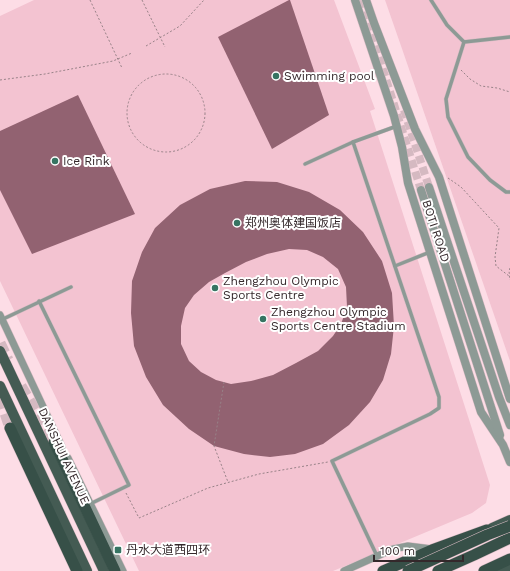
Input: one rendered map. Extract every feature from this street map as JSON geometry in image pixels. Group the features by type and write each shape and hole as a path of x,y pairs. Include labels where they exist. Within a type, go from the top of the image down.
{"highway":[{"path":"10,428 77,571"},
{"path":"54,442 115,571"},
{"path":"408,571 510,526"},
{"path":"383,571 434,549 493,528"},
{"path":"438,571 510,538"},
{"path":"484,571 510,559"}],"main road":[{"name":"DANSHUI AVENUE","path":"0,351 104,571"},
{"path":"0,386 87,571"},
{"path":"420,571 470,540 510,520"},
{"path":"499,571 510,566"}],"street":[{"name":"BOTI ROAD","path":"355,0 397,126 408,182 481,412 503,445 510,462"},
{"name":"BOTI ROAD","path":"366,0 415,129 439,178 510,399"},
{"path":"503,445 425,189 510,425"},
{"path":"1,318 123,571"},
{"path":"344,571 393,549 408,546 434,549"}],"lane":[{"path":"431,0 447,25 464,42"},
{"path":"464,42 510,37"},
{"path":"464,42 446,99 448,117 468,157 490,180 506,192 510,192"},
{"path":"305,164 353,142 397,126"},
{"path":"353,142 439,397 439,408 430,414 332,461 377,556"},
{"path":"395,266 430,252"},
{"path":"1,318 71,287"},
{"path":"39,302 129,485 90,504"}],"path":[{"path":"90,0 122,68"},
{"path":"142,0 165,47"},
{"path":"146,46 180,26 204,0"},
{"path":"0,80 45,74 114,61 132,53"},
{"path":"456,66 470,79 481,86 497,88 510,92"},
{"path":"170,74 183,78 193,85 200,96 204,108 204,121 199,133 191,143 180,150 167,152 154,150 142,144 134,135 128,123 127,110 130,98 136,87 146,79 158,75 170,74"},
{"path":"439,178 447,177 461,187 499,228 495,257 496,266 509,276"},
{"path":"510,268 510,280"},
{"path":"224,382 214,446 228,482"},
{"path":"123,488 139,518 208,488 228,482 258,474 332,461"}],"shaded area":[{"name":"Zhengzhou Olympic Sports Centre","path":"34,0 334,0 375,109 370,111 490,485 486,503 472,513 333,571 139,571 0,281 0,16"},
{"path":"385,0 510,0 510,361 400,43"}],"building":[{"name":"Swimming pool","path":"289,0 329,115 272,149 218,37"},
{"name":"Ice Rink","path":"78,95 135,214 32,254 0,190 0,131"},
{"name":"Zhengzhou Olympic Sports Centre Stadium","path":"245,181 277,182 309,192 340,210 363,232 382,261 392,293 394,326 391,354 383,380 370,402 349,425 323,444 295,454 270,457 244,454 214,446 189,429 163,405 146,377 134,346 131,313 132,281 142,252 155,228 180,205 210,189","holes":["289,249 307,250 323,257 338,269 346,287 347,307 341,324 333,336 318,351 273,375 251,381 231,384 216,380 201,372 189,361 181,344 181,326 185,308 194,295 209,282 246,262 267,254"]}],"tunnel":[{"path":"361,0 421,190"},
{"path":"404,110 429,187"},
{"path":"0,343 8,360"},
{"path":"21,386 54,442"},
{"path":"0,398 10,428"}],"place":[{"name":"Swimming pool","path":"276,76"},
{"name":"Ice Rink","path":"55,161"},
{"name":"郑州奥体建国饭店","path":"237,223"},
{"name":"Zhengzhou Olympic Sports Centre","path":"215,288"},
{"name":"Zhengzhou Olympic Sports Centre Stadium","path":"263,319"},
{"name":"丹水大道西四环","path":"118,550"}]}
